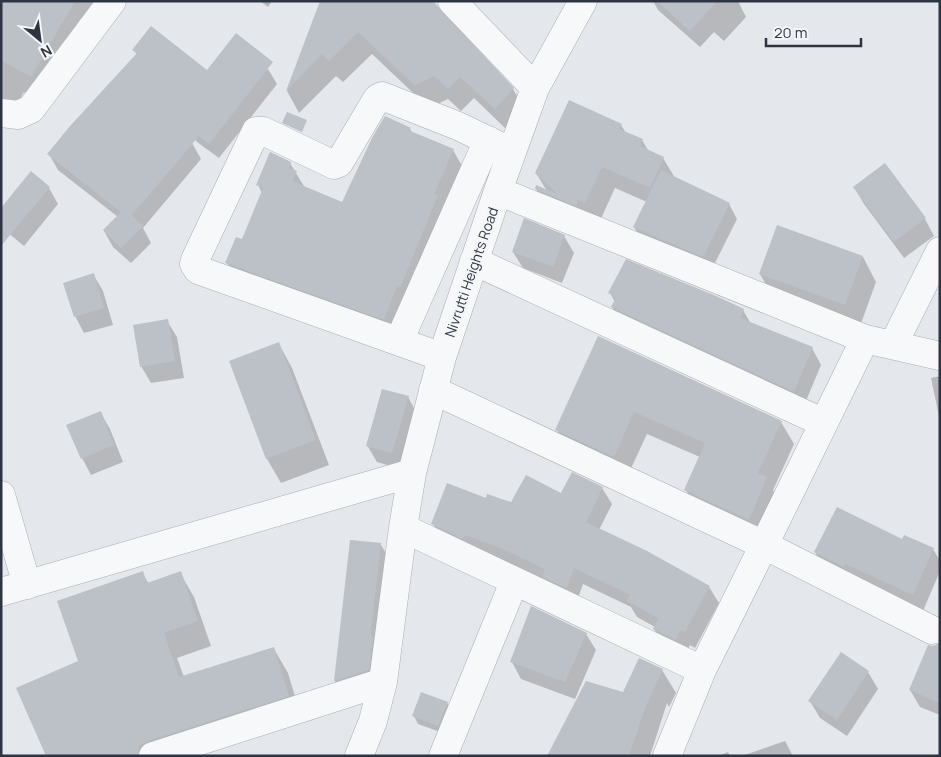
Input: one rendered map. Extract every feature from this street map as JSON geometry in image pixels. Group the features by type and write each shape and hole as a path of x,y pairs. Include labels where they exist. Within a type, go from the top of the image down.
{"street":[{"path":"1,113 18,115 31,109 112,1"},
{"path":"452,1 535,88"},
{"path":"399,342 500,146 535,88 583,1"},
{"path":"442,357 198,270 194,264 195,260 256,131 263,131 334,165 339,163 375,102 382,96 458,126 500,146"},
{"path":"498,190 500,146"},
{"name":"Nivrutti Heights Road","path":"359,756 373,721 383,682 402,528 412,473 442,357 498,190 865,339 940,356"},
{"path":"893,345 940,251"},
{"path":"474,261 824,423"},
{"path":"667,756 702,670 865,339"},
{"path":"434,390 764,544 932,630"},
{"path":"1,592 412,473"},
{"path":"3,508 27,585"},
{"path":"402,528 702,670"},
{"path":"443,756 514,582"},
{"path":"153,756 383,682"}],"building":[{"path":"1,1 75,1 31,77 1,60"},
{"path":"320,1 433,1 514,88 495,109 460,77 448,89 434,76 415,86 358,32 329,61 322,54 286,91"},
{"path":"657,1 717,1 690,31"},
{"path":"151,26 207,70 236,33 273,62 209,144 199,136 132,215 143,226 121,248 103,230 121,212 47,154 137,53 132,50"},
{"path":"569,100 622,124 619,129 643,139 640,146 664,157 650,188 602,167 585,203 578,200 576,206 535,189 536,185 557,194 535,173"},
{"path":"287,112 307,120 302,132 282,123"},
{"path":"385,116 411,128 408,130 454,149 434,194 438,195 400,288 397,286 384,320 225,263 236,237 242,239 263,188 256,185 270,152 291,162 289,168 297,171 292,181 342,202 373,136"},
{"path":"885,163 926,218 894,242 853,187"},
{"path":"661,170 730,203 703,257 633,227"},
{"path":"31,171 50,187 1,246 1,208"},
{"path":"524,218 565,235 553,267 512,252"},
{"path":"777,225 863,256 845,305 759,274"},
{"path":"626,259 744,309 740,318 813,347 794,392 611,307 616,297 608,293"},
{"path":"94,273 104,308 74,317 63,283"},
{"path":"168,319 175,361 140,367 133,325"},
{"path":"598,336 782,421 758,473 767,477 749,520 684,490 705,443 634,412 614,457 555,430"},
{"path":"279,342 316,440 266,459 229,361"},
{"path":"382,389 409,396 392,453 366,446"},
{"path":"101,411 114,445 81,459 66,425"},
{"path":"572,472 603,487 586,522 647,551 710,586 685,632 681,630 676,640 653,629 658,618 627,601 630,595 574,568 567,588 542,577 545,569 500,548 464,535 463,539 431,524 447,483 486,498 487,494 511,502 526,475 561,493"},
{"path":"837,507 902,539 904,535 934,548 913,595 845,564 844,567 814,552"},
{"path":"350,540 381,543 371,633 373,639 369,670 334,681"},
{"path":"143,571 147,583 181,571 198,621 164,633 179,677 274,647 289,696 148,741 138,746 138,756 46,756 16,688 78,661 57,601"},
{"path":"531,606 587,633 565,682 510,662"},
{"path":"940,643 940,703 909,690 928,645 933,646"},
{"path":"841,652 869,671 837,720 808,701"},
{"path":"639,658 663,669 645,708 629,756 547,756 586,681 623,692"},
{"path":"421,692 448,702 438,726 412,716"}]}
